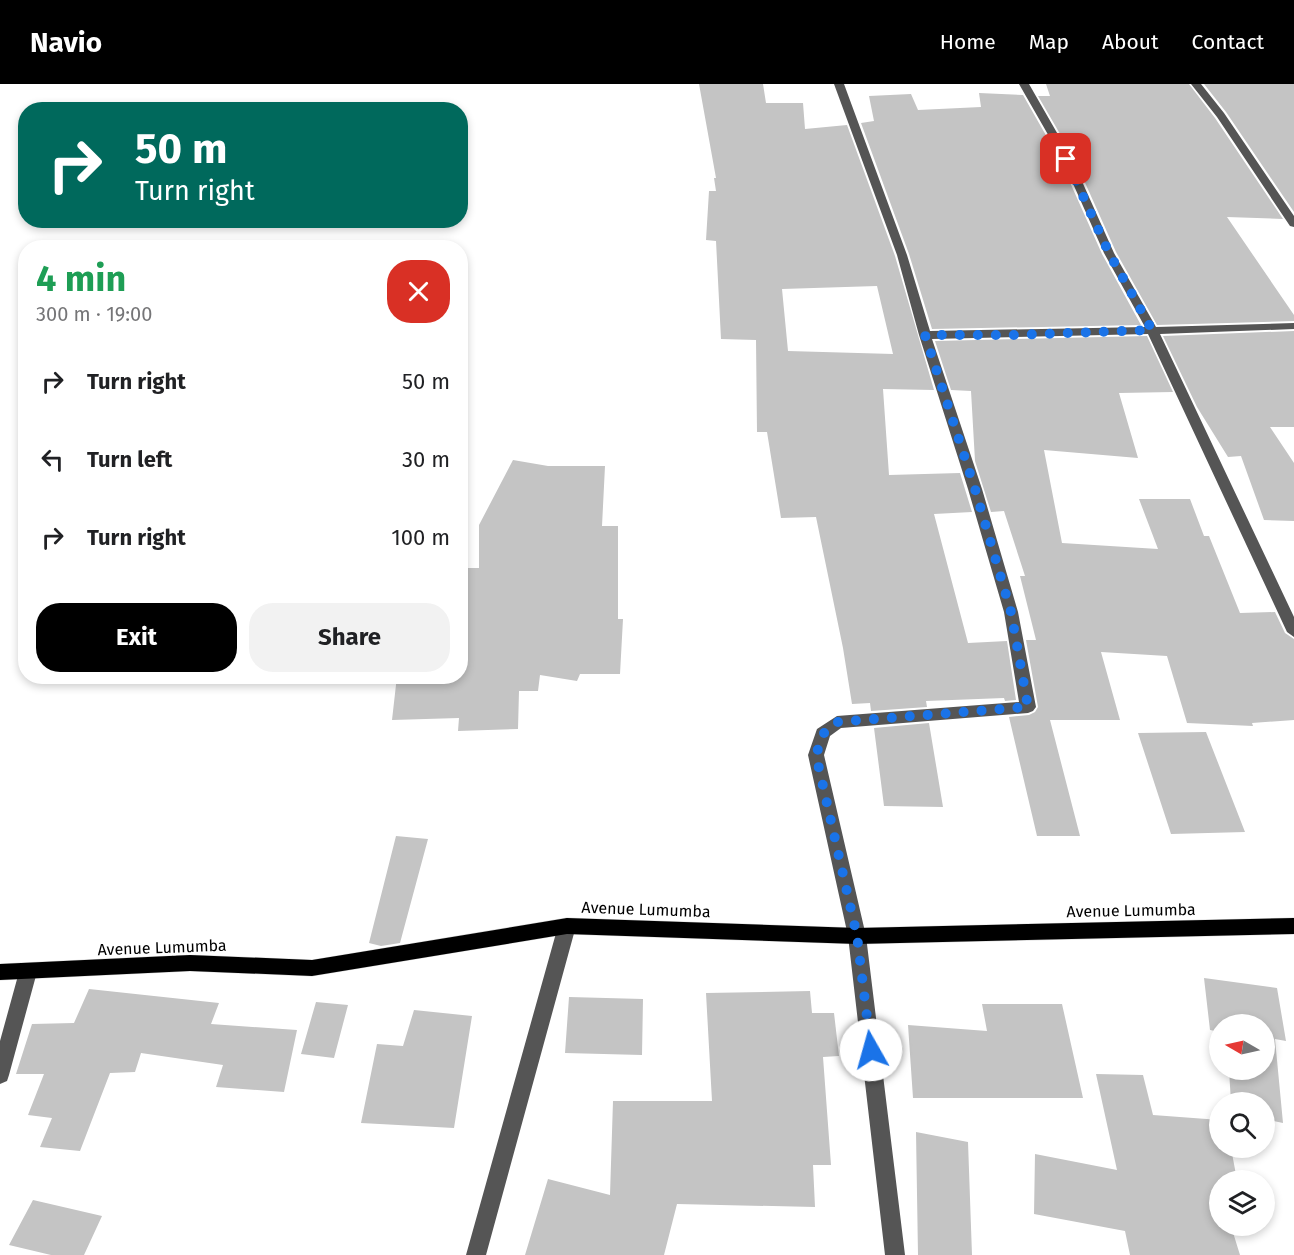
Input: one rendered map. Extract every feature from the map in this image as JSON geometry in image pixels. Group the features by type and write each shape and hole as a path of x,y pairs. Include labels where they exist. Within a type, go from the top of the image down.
{"main road":[{"name":"Avenue Lumumba","path":"0,972 190,963 312,968 567,926 857,936 1294,926"}],"street":[{"path":"839,84 902,255 925,335 975,489 1011,612 1028,707 837,722 823,734 816,755 857,936 895,1255"},
{"path":"1024,84 1066,159 1109,253 1152,330 1294,632"},
{"path":"1196,84 1221,115 1294,224"},
{"path":"925,335 1014,335 1294,326"},
{"path":"476,1255 567,926"},
{"path":"0,1075 28,972"}],"building":[{"path":"699,84 763,84 766,103 803,103 805,129 847,125 895,256 934,390 883,389 889,475 960,473 972,512 934,514 968,643 1007,641 1016,700 1005,701 1004,698 926,701 927,707 871,711 870,703 852,704 816,517 781,518 767,432 757,432 756,340 721,339 716,241 706,240 709,191 716,191 714,178 716,178","holes":["877,286 893,354 788,351 782,289"]},
{"path":"1046,84 1189,84 1215,118 1283,219 1227,217 1294,315 1294,321 1157,325 1116,252 1074,158 1038,96 1050,96"},
{"path":"1204,84 1294,84 1294,212 1226,112"},
{"path":"979,93 1023,95 1060,160 1102,254 1141,325 932,329 909,254 861,123 874,121 869,96 911,94 918,110 981,107"},
{"path":"1294,331 1294,427 1270,427 1294,463 1294,521 1264,520 1241,456 1228,457 1197,407 1163,336"},
{"path":"1147,336 1173,392 1119,393 1138,458 1044,450 1062,543 1158,549 1139,499 1190,499 1204,536 1209,536 1240,613 1275,612 1285,633 1294,639 1294,720 1252,723 1253,726 1187,723 1167,656 1101,652 1120,720 1050,720 1080,836 1037,836 1009,717 1029,715 1038,707 1026,640 1036,640 1020,576 1025,576 1004,511 991,512 975,461 971,391 951,390 935,341"},
{"path":"513,460 548,466 605,466 602,526 618,526 618,619 623,619 620,674 580,674 577,681 540,675 538,691 519,691 518,729 458,731 459,718 392,720 396,684 468,684 468,568 479,568 479,525"},
{"path":"929,723 943,807 884,806 874,728"},
{"path":"1206,732 1245,832 1171,834 1138,733"},
{"path":"396,836 428,839 400,943 381,946 369,943"},
{"path":"1204,978 1277,988 1286,1041 1275,1039 1275,1014 1209,1014 1209,1021"},
{"path":"89,989 219,1003 211,1024 297,1030 284,1092 216,1087 223,1065 141,1053 135,1072 110,1073 80,1151 40,1147 52,1118 28,1115 44,1074 16,1074 32,1024 74,1023"},
{"path":"810,991 812,1013 834,1013 839,1056 823,1057 831,1165 813,1165 815,1207 677,1204 664,1255 525,1255 548,1179 610,1195 613,1101 712,1101 706,993"},
{"path":"569,997 643,999 642,1055 565,1053"},
{"path":"316,1002 348,1005 334,1058 301,1054"},
{"path":"982,1004 1062,1004 1083,1098 913,1098 908,1025 987,1031"},
{"path":"414,1010 472,1016 454,1128 361,1123 377,1044 403,1046"},
{"path":"1275,1039 1283,1123 1275,1121 1275,1092 1230,1092 1230,1080 1275,1080"},
{"path":"1096,1074 1143,1075 1153,1115 1209,1119 1209,1158 1233,1158 1235,1170 1209,1170 1209,1236 1234,1236 1240,1255 1130,1255 1125,1231 1034,1214 1035,1154 1117,1170"},
{"path":"916,1132 968,1142 972,1255 918,1255"},
{"path":"33,1200 102,1216 84,1255 51,1255 9,1245"}],"route":[{"path":"871,1050 857,936 816,755 823,734 837,722 1028,707 1011,612 975,489 925,335 1014,335 1152,330 1109,253 1066,159"}]}
